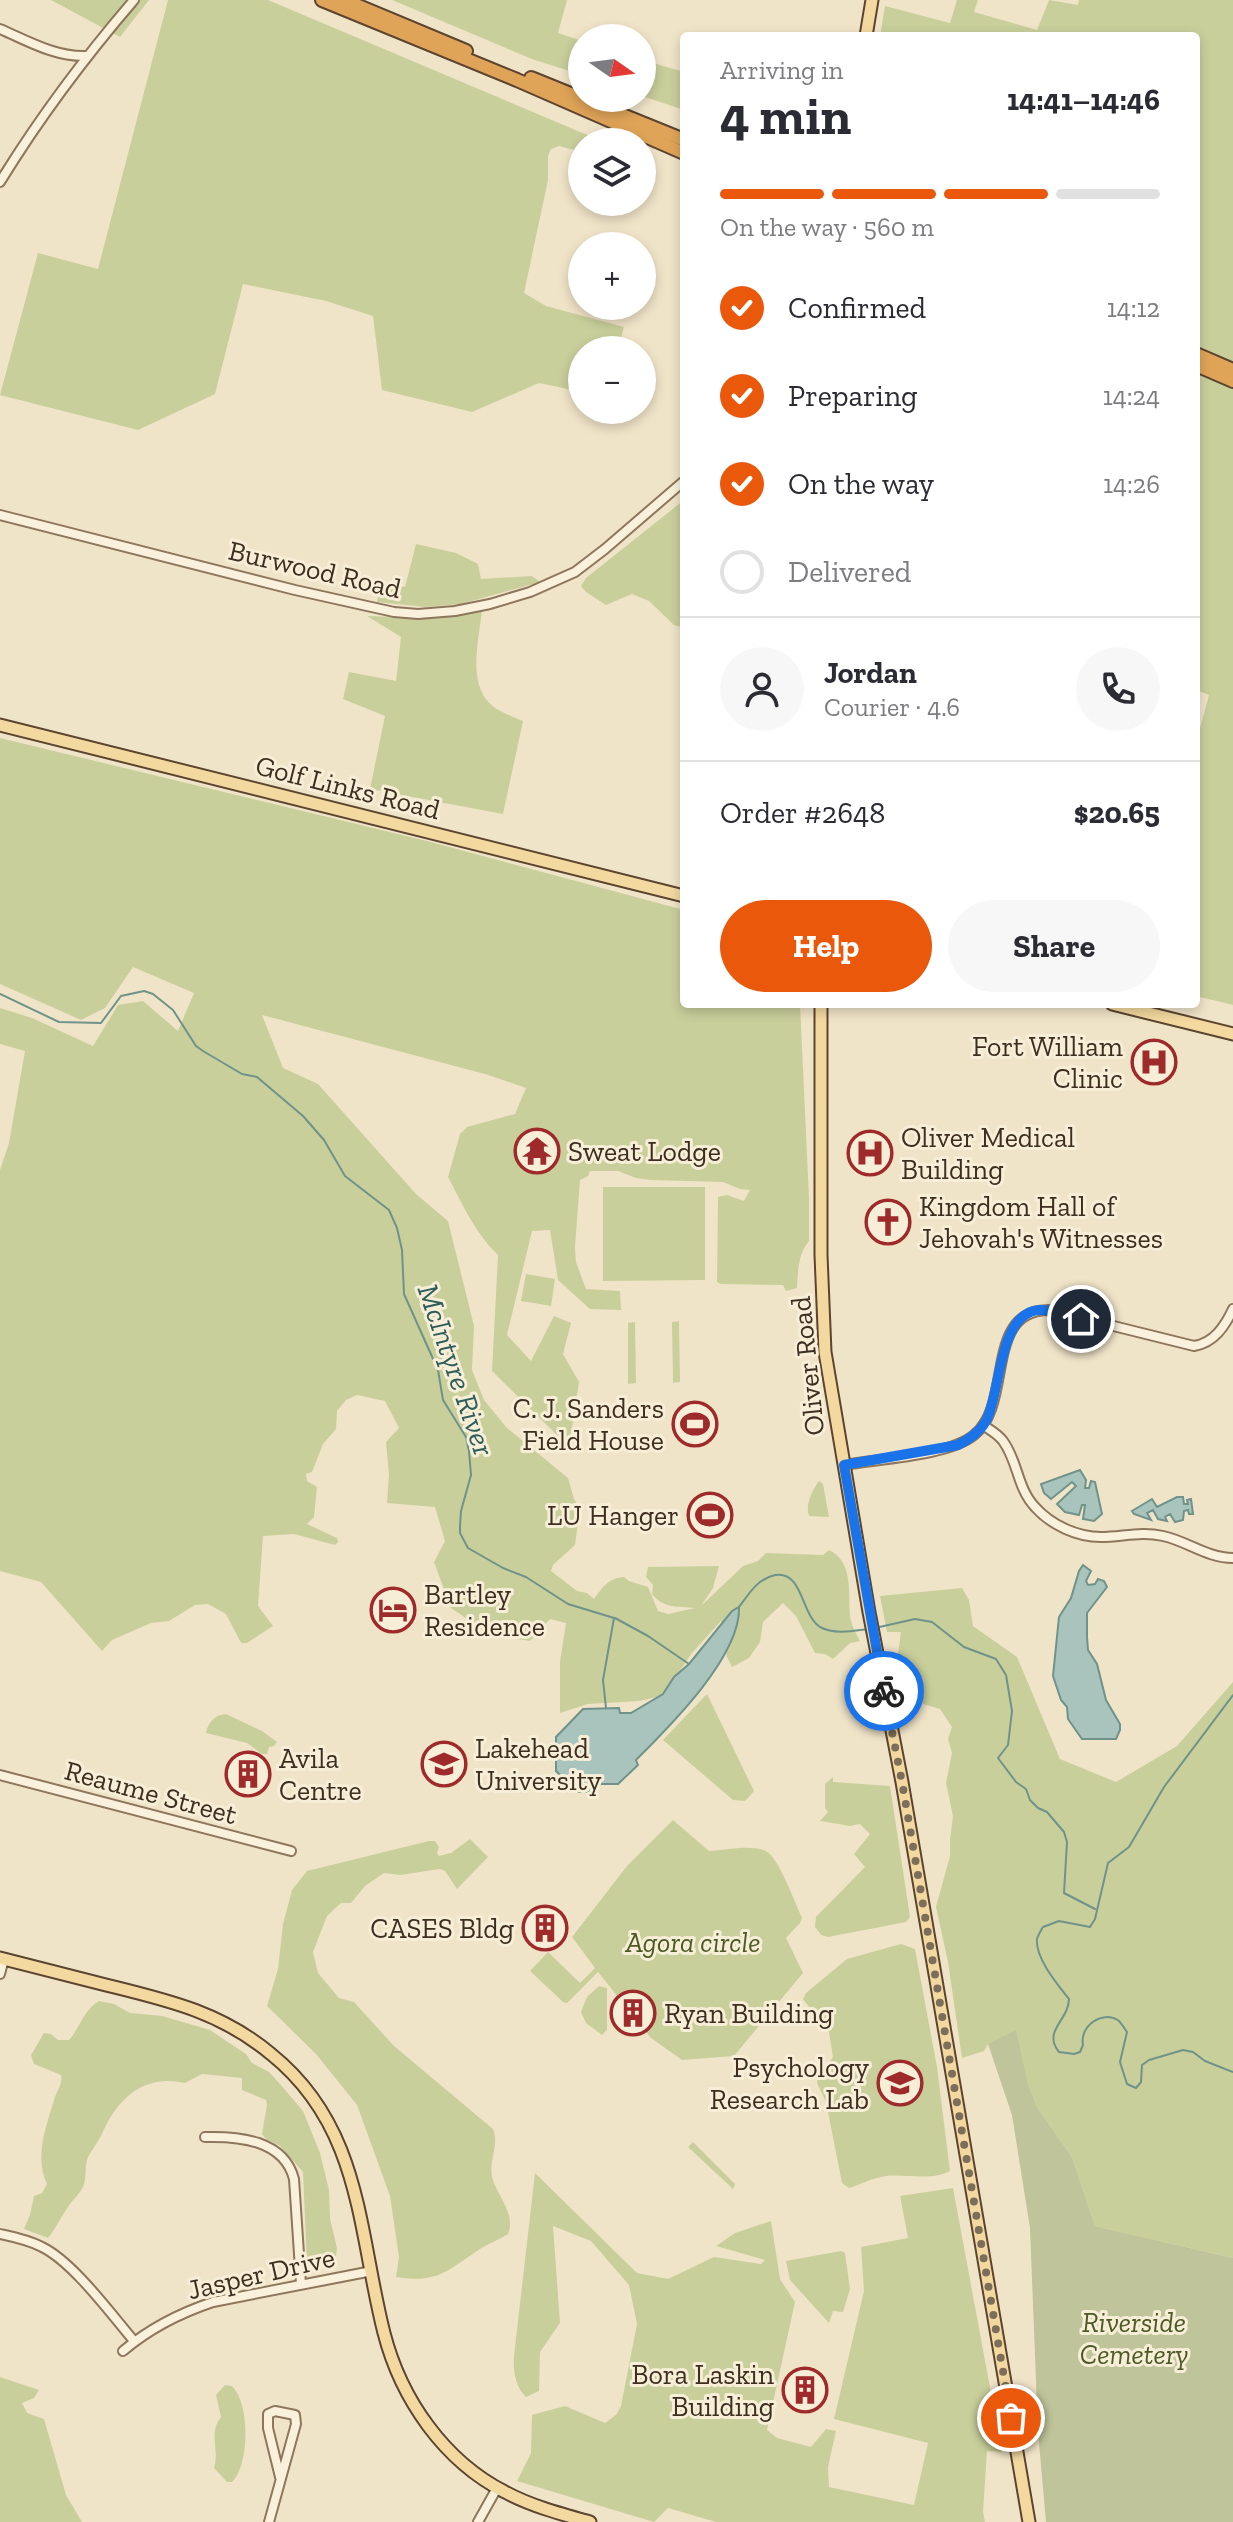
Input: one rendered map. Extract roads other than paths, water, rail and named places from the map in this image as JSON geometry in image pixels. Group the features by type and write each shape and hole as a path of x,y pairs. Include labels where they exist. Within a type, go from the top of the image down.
{"highway":[{"path":"322,0 680,151"},
{"path":"344,0 680,138"},
{"path":"1200,356 1233,370"},
{"path":"1200,367 1233,381"}],"main road":[{"path":"867,32 872,0"},
{"name":"Golf Links Road","path":"0,725 680,895"},
{"name":"Oliver Road","path":"821,1008 823,1318 827,1366 1029,2522"},
{"path":"1128,1008 1233,1034"},
{"path":"2,1959 202,2011 243,2033 272,2054 315,2101 341,2146 350,2170 388,2346 413,2404 457,2459 497,2488 523,2501 590,2522"}],"street":[{"path":"0,182 86,56 134,0"},
{"path":"0,29 68,57 86,56"},
{"name":"Burwood Road","path":"0,515 295,590 394,612 418,614 490,604 563,578 605,549 680,484"},
{"path":"844,1465 958,1445 978,1433 990,1410 1010,1333 1028,1312 1049,1310 1194,1346 1217,1335 1233,1310"},
{"path":"983,1425 1002,1439 1026,1496 1041,1514 1061,1528 1103,1537 1153,1534 1216,1556 1233,1558"},
{"name":"Reaume Street","path":"0,1775 291,1851"},
{"path":"0,1974 2,1959"},
{"path":"205,2137 241,2138 263,2145 279,2154 290,2167 294,2179 301,2284"},
{"path":"0,2234 41,2246 53,2253 134,2341"},
{"name":"Jasper Drive","path":"123,2351 134,2341 188,2310 213,2302 372,2271"},
{"path":"269,2522 296,2418 290,2413 275,2411 268,2414 268,2428 280,2477"},
{"path":"478,2522 497,2488"}],"water":[{"path":"1080,1470 1086,1480 1085,1488 1089,1488 1091,1481 1095,1482 1102,1514 1094,1521 1083,1519 1085,1505 1082,1505 1079,1515 1065,1512 1057,1504 1076,1486 1072,1482 1051,1499 1044,1493 1041,1484"},
{"path":"1183,1497 1184,1504 1191,1499 1193,1514 1184,1511 1183,1520 1175,1522 1170,1514 1165,1517 1167,1521 1158,1519 1153,1510 1147,1513 1151,1520 1132,1511 1152,1499 1157,1507"},
{"path":"1083,1565 1091,1571 1086,1581 1088,1585 1095,1584 1098,1579 1104,1581 1107,1587 1087,1613 1087,1637 1088,1650 1097,1664 1106,1700 1120,1724 1116,1739 1082,1739 1068,1719 1067,1707 1061,1700 1053,1676 1059,1617 1071,1598"},
{"path":"739,1607 737,1626 716,1668 684,1710 636,1760 638,1765 618,1784 600,1784 593,1792 578,1792 556,1771 556,1737 583,1709 619,1708 620,1713 631,1713 663,1694 674,1677 689,1664 732,1611"}],"waterway":[{"name":"McIntyre River","path":"0,994 59,1022 101,1023 121,996 144,991 153,994 173,1010 196,1046 242,1074 257,1077 303,1116 324,1140 345,1176 389,1210 402,1250 404,1294 438,1370 443,1400 466,1437 471,1475 461,1511 460,1533 468,1548 526,1577 568,1604 614,1618 603,1680 606,1708"},
{"name":"McIntyre River","path":"739,1607 763,1580 784,1575 797,1586 809,1613 820,1627 838,1632 869,1629"},
{"name":"McIntyre River","path":"615,1618 689,1664"},
{"name":"McIntyre River","path":"875,1628 915,1619 932,1622 964,1647 996,1659 1006,1675 1012,1711 1008,1745 998,1758 1016,1782 1026,1789 1030,1800 1047,1812 1064,1832 1067,1842 1064,1893 1095,1909"},
{"name":"McIntyre River","path":"1233,1695 1164,1787 1129,1847 1108,1863 1095,1919 1090,1927 1059,1921 1043,1927 1037,1939 1043,1963 1069,1999 1053,2038 1059,2052 1080,2052 1088,2026 1106,2017 1119,2021 1127,2032 1120,2062 1127,2084 1136,2088 1141,2082 1142,2065 1183,2050 1233,2072"}],"place":[{"name":"Fort William Clinic","path":"1154,1062"},
{"name":"Sweat Lodge","path":"537,1151"},
{"name":"Oliver Medical Building","path":"870,1153"},
{"name":"Kingdom Hall of Jehovah's Witnesses","path":"888,1222"},
{"name":"C. J. Sanders Field House","path":"695,1424"},
{"name":"LU Hanger","path":"710,1515"},
{"name":"Bartley Residence","path":"393,1610"},
{"name":"Lakehead University","path":"444,1764"},
{"name":"Avila Centre","path":"248,1774"},
{"name":"CASES Bldg","path":"545,1928"},
{"name":"Ryan Building","path":"633,2013"},
{"name":"Psychology Research Lab","path":"900,2083"},
{"name":"Bora Laskin Building","path":"805,2390"}],"park label":[{"name":"Agora circle","path":"693,1942"},
{"name":"Riverside Cemetery","path":"1134,2338"}]}
